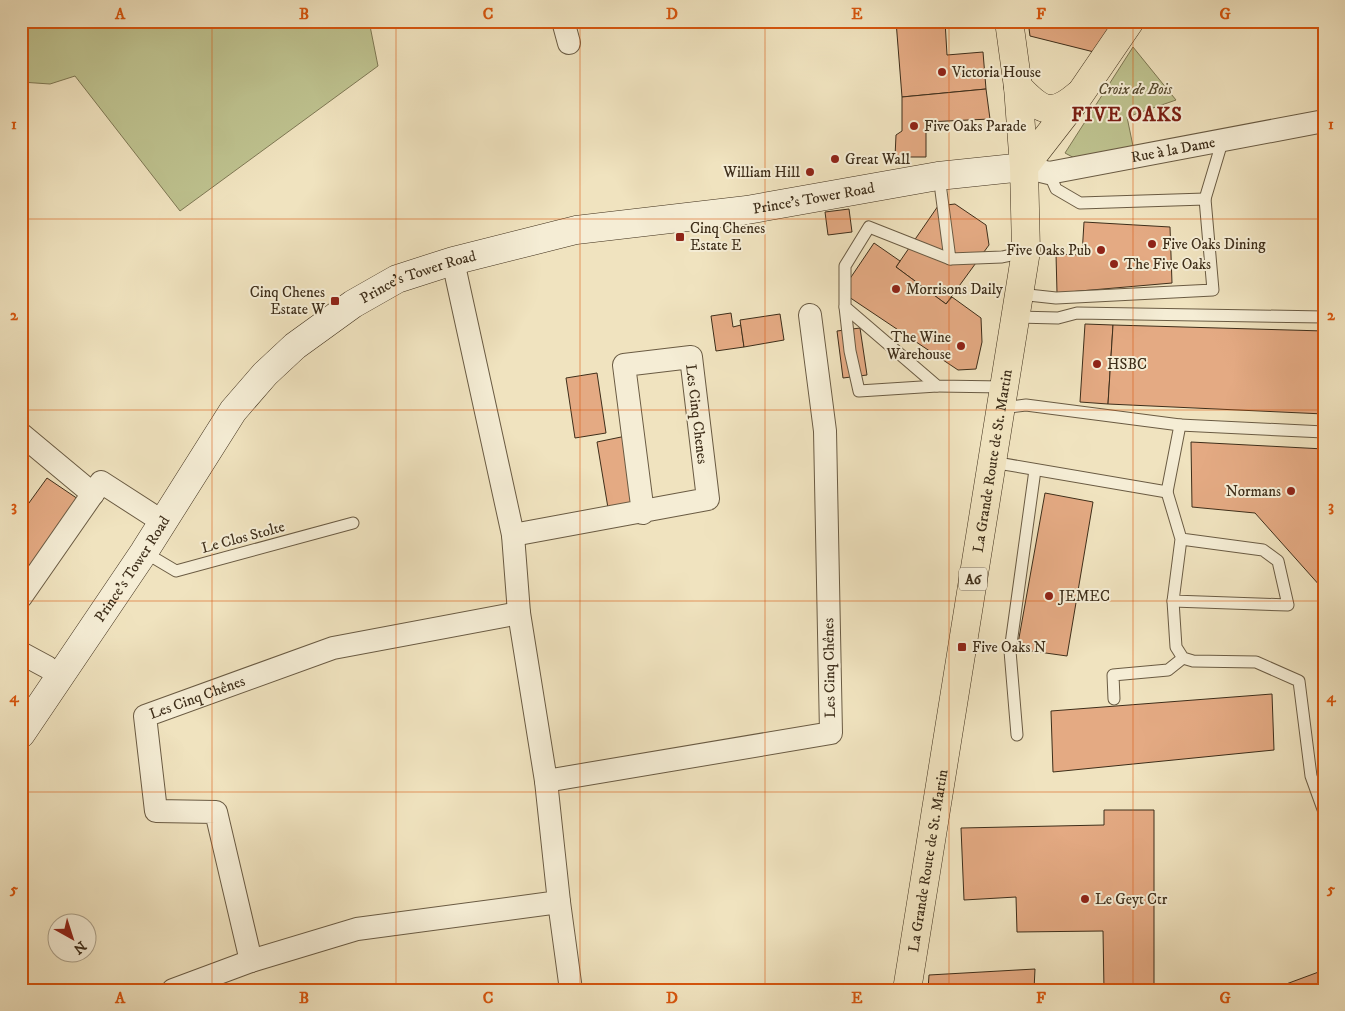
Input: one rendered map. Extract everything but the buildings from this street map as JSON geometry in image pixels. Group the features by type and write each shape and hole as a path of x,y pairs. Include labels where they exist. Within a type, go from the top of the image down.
{"main road":[{"name":"A6","path":"1009,21 1018,87 1037,170"},
{"path":"1037,170 1081,93 1130,21"},
{"path":"1018,87 1035,105 1055,110 1066,105 1081,93"},
{"name":"Prince's Tower Road","path":"21,734 144,552 233,411 265,374 295,346 353,304 397,279 453,260 576,230 747,210 938,176 1037,170"},
{"name":"La Grande Route de St. Martin","path":"907,990 1018,306 1037,170"}],"street":[{"path":"562,21 569,43"},
{"name":"Rue à la Dame","path":"1037,170 1324,121"},
{"path":"453,260 513,535 519,613 546,781 571,990"},
{"name":"Les Cinq Chênes","path":"546,781 831,733 825,431 810,315"},
{"name":"Les Cinq Chenes","path":"513,535 643,513 708,499 691,357 624,365 643,513"},
{"path":"21,434 93,494"},
{"path":"21,597 101,482 163,522"},
{"name":"Les Cinq Chênes","path":"251,961 216,812 156,811 145,716 333,648 519,613"},
{"path":"21,653 47,667"},
{"path":"173,990 251,961 357,929 559,902"}],"lane":[{"path":"1018,306 1056,298 1213,290 1205,200 1223,139"},
{"path":"1037,170 1056,189 1080,204 1205,200"},
{"path":"938,176 950,259"},
{"path":"1026,251 1002,257 950,259 868,227 845,266 844,308 859,392 937,386 1002,397 1026,405 1180,425 1324,432"},
{"path":"1018,306 1058,318 1077,312 1324,317"},
{"path":"844,308 937,386"},
{"path":"1180,425 1167,492 1181,538 1173,601 1176,648 1183,658 1193,661 1256,662 1299,682 1311,776 1324,812"},
{"path":"992,462 1167,492"},
{"path":"1017,735 1010,651 1036,470"},
{"name":"Le Clos Stolte","path":"144,552 176,571 353,523"},
{"path":"1173,601 1288,605 1278,561 1263,550 1181,538"},
{"path":"1114,700 1113,675 1168,670 1183,658"}],"green space":[{"path":"21,21 369,21 378,66 180,211 75,76 50,84 21,82"},
{"name":"Croix de Bois","path":"1133,47 1176,100 1127,117 1134,151 1080,161 1065,153"}],"place":[{"name":"Victoria House","path":"942,72"},
{"name":"Five Oaks Parade","path":"914,126"},
{"name":"Great Wall","path":"835,159"},
{"name":"William Hill","path":"810,172"},
{"name":"Cinq Chenes Estate E","path":"680,237"},
{"name":"Five Oaks Dining","path":"1152,244"},
{"name":"Five Oaks Pub","path":"1101,250"},
{"name":"The Five Oaks","path":"1114,264"},
{"name":"Morrisons Daily","path":"896,289"},
{"name":"Cinq Chenes Estate W","path":"335,301"},
{"name":"The Wine Warehouse","path":"961,346"},
{"name":"HSBC","path":"1097,364"},
{"name":"Normans","path":"1291,491"},
{"name":"JEMEC","path":"1049,596"},
{"name":"Five Oaks N","path":"962,647"},
{"name":"Le Geyt Ctr","path":"1085,899"}],"district":[{"name":"FIVE OAKS","path":"1127,114"}]}
